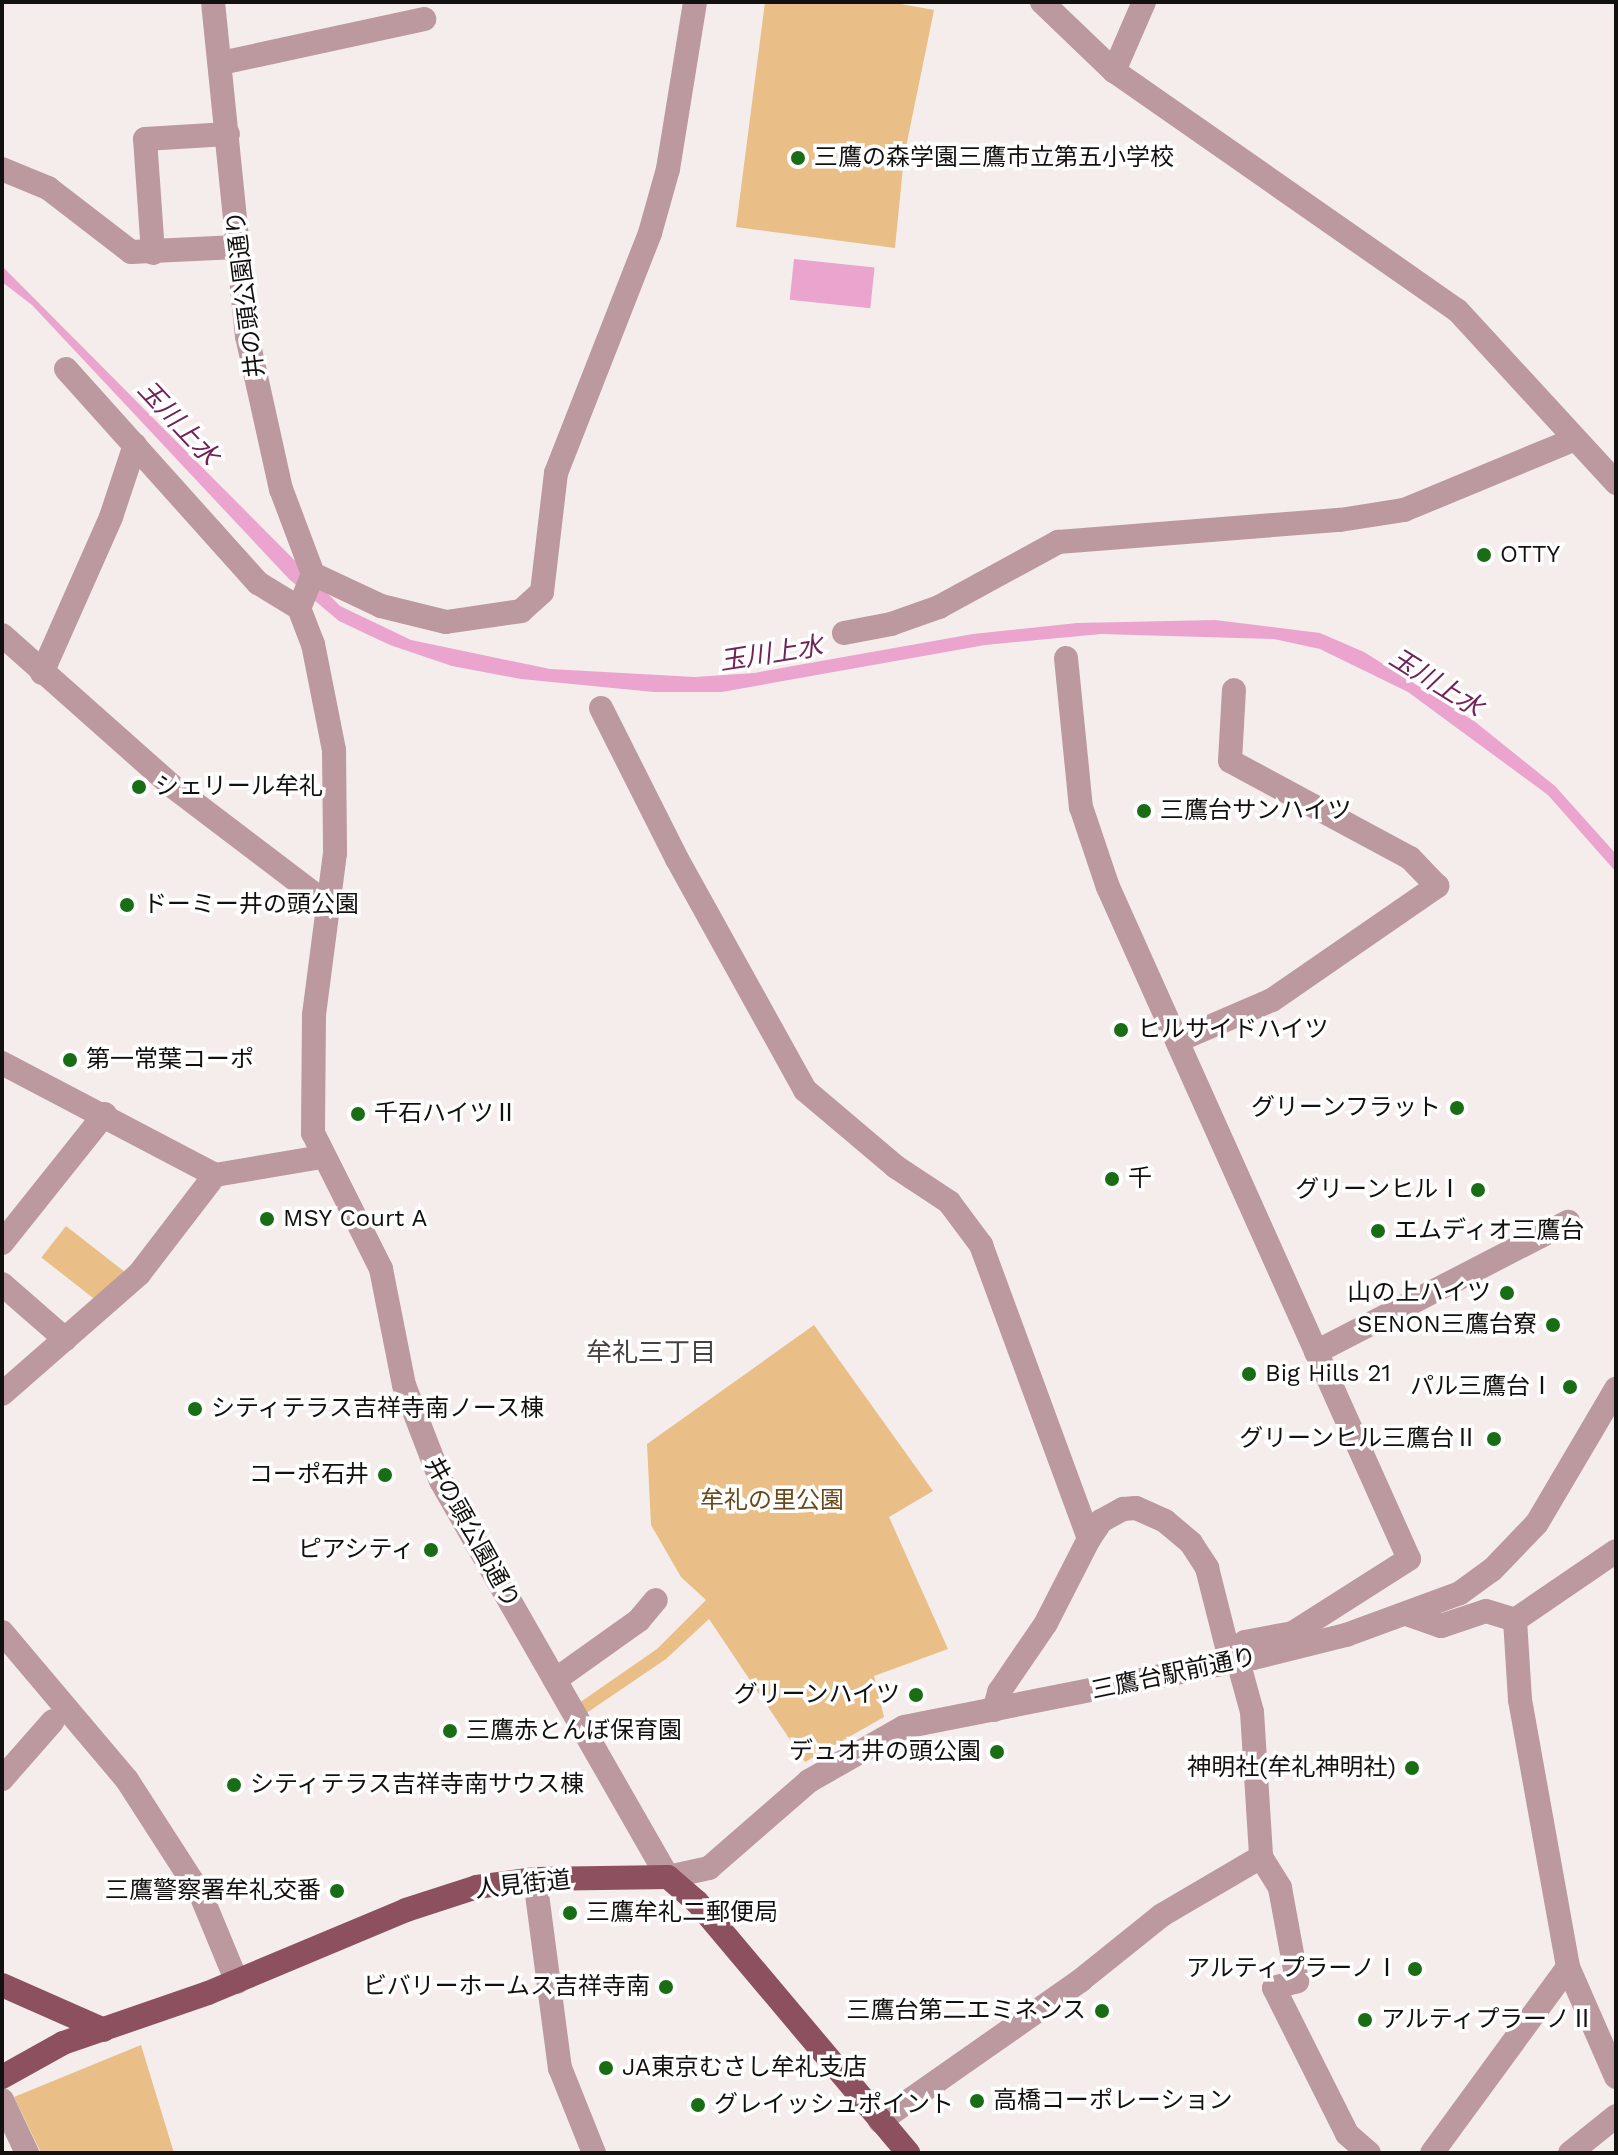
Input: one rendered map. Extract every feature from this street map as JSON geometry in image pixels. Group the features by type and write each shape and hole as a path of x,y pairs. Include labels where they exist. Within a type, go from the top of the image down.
{"main road":[{"name":"人見街道","path":"2,2077 63,2043 237,1982 406,1910 477,1887 535,1879 668,1877"},
{"path":"668,1877 697,1902 908,2153"},
{"path":"2,1985 104,2030"}],"street":[{"name":"井の頭公園通り","path":"213,2 247,336 281,489 313,576"},
{"path":"66,369 258,583 300,605 313,576 381,606 446,622 521,611 542,592 556,473 661,195 695,2"},
{"path":"1042,2 1114,71 1458,311 1573,440 1614,476"},
{"path":"1114,71 1144,2"},
{"path":"221,63 424,19"},
{"path":"153,253 145,139 228,134"},
{"path":"2,169 48,188 131,252 237,247"},
{"path":"844,633 891,624 939,607 1058,542 1340,520 1404,510 1573,440"},
{"path":"42,673 111,517 135,445"},
{"name":"井の頭公園通り","path":"300,605 313,644 334,750 330,906 310,1080 313,1133 321,1157 381,1269 420,1435 668,1877"},
{"path":"2,635 172,786 330,906"},
{"path":"1066,658 1081,807 1108,887 1409,1559 1293,1633 1245,1642 1234,1662"},
{"path":"1179,1040 1272,1000 1437,886 1410,858 1230,761 1234,690"},
{"path":"601,708 677,859 805,1090 896,1167 949,1202 981,1245 1089,1539"},
{"path":"2,1063 105,1114 215,1175 321,1157"},
{"path":"2,1243 105,1114"},
{"path":"2,1394 139,1274 215,1175"},
{"path":"1316,1352 1568,1222"},
{"path":"2,1284 65,1339"},
{"name":"三鷹台駅前通り","path":"668,1877 709,1868 809,1781 904,1727 1234,1662 1409,1615 1460,1593 1492,1570 1537,1523 1616,1389"},
{"path":"994,1710 999,1692 1046,1623 1101,1521 1123,1509 1136,1508 1165,1521 1191,1543 1207,1568 1252,1712 1261,1857 1280,1888 1297,1981 1274,1988 1347,2134 1369,2153"},
{"path":"1515,1620 1616,1551"},
{"path":"555,1680 639,1620 656,1600"},
{"path":"1409,1615 1441,1626 1486,1611 1515,1620"},
{"path":"1515,1620 1520,1700 1568,1967 1616,2077"},
{"path":"2,1632 127,1780 201,1895 237,1982"},
{"path":"2,1779 53,1721"},
{"path":"880,2121 1081,1980 1162,1915 1261,1857"},
{"path":"535,1879 560,2068 594,2153"},
{"path":"1432,2153 1568,1967"},
{"path":"2,2100 27,2153"},
{"path":"1570,2153 1616,2116"}],"green space":[{"path":"765,2 890,2 934,10 904,157 895,248 736,227"},
{"path":"66,1226 125,1272 100,1304 41,1258"},
{"name":"牟礼の里公園","path":"814,1325 933,1491 889,1517 948,1649 874,1676 884,1717 805,1762 709,1619 666,1659 585,1714 579,1703 657,1649 706,1600 681,1577 651,1525 647,1444"},
{"path":"141,2045 174,2153 41,2153 14,2097"}],"shaded area":[{"path":"794,259 875,267 870,308 790,300"},
{"path":"2,266 340,606 411,640 550,669 695,677 754,673 973,634 1077,623 1215,620 1320,633 1364,652 1474,721 1555,786 1616,854 1616,872 1548,795 1408,692 1320,649 1274,639 1101,634 985,645 722,692 654,692 521,679 452,666 390,645 339,621 289,579 32,305 2,282"}],"place":[{"name":"三鷹の森学園三鷹市立第五小学校","path":"798,158"},
{"name":"OTTY","path":"1484,555"},
{"name":"シェリール牟礼","path":"139,787"},
{"name":"三鷹台サンハイツ","path":"1144,811"},
{"name":"ドーミー井の頭公園","path":"127,905"},
{"name":"ヒルサイドハイツ","path":"1121,1030"},
{"name":"第一常葉コーポ","path":"70,1060"},
{"name":"グリーンフラット","path":"1457,1108"},
{"name":"千石ハイツⅡ","path":"358,1114"},
{"name":"千","path":"1112,1179"},
{"name":"グリーンヒルⅠ","path":"1478,1190"},
{"name":"MSY Court A","path":"267,1219"},
{"name":"エムディオ三鷹台","path":"1378,1231"},
{"name":"山の上ハイツ","path":"1507,1293"},
{"name":"SENON三鷹台寮","path":"1553,1325"},
{"name":"Big Hills 21","path":"1249,1374"},
{"name":"パル三鷹台Ⅰ","path":"1570,1387"},
{"name":"シティテラス吉祥寺南ノース棟","path":"195,1409"},
{"name":"グリーンヒル三鷹台Ⅱ","path":"1494,1439"},
{"name":"コーポ石井","path":"385,1475"},
{"name":"ピアシティ","path":"431,1550"},
{"name":"グリーンハイツ","path":"916,1695"},
{"name":"三鷹赤とんぼ保育園","path":"450,1731"},
{"name":"デュオ井の頭公園","path":"997,1752"},
{"name":"神明社(牟礼神明社)","path":"1412,1768"},
{"name":"シティテラス吉祥寺南サウス棟","path":"234,1785"},
{"name":"三鷹警察署牟礼交番","path":"337,1891"},
{"name":"三鷹牟礼二郵便局","path":"570,1913"},
{"name":"アルティプラーノⅠ","path":"1415,1969"},
{"name":"ビバリーホームス吉祥寺南","path":"666,1987"},
{"name":"三鷹台第二エミネンス","path":"1102,2011"},
{"name":"アルティプラーノⅡ","path":"1365,2020"},
{"name":"JA東京むさし牟礼支店","path":"606,2068"},
{"name":"高橋コーポレーション","path":"977,2101"},
{"name":"グレイッシュポイント","path":"698,2105"}],"district":[{"name":"牟礼三丁目","path":"651,1353"}],"water label":[{"name":"玉川上水","path":"178,423"},
{"name":"玉川上水","path":"771,654"},
{"name":"玉川上水","path":"1436,683"}]}
